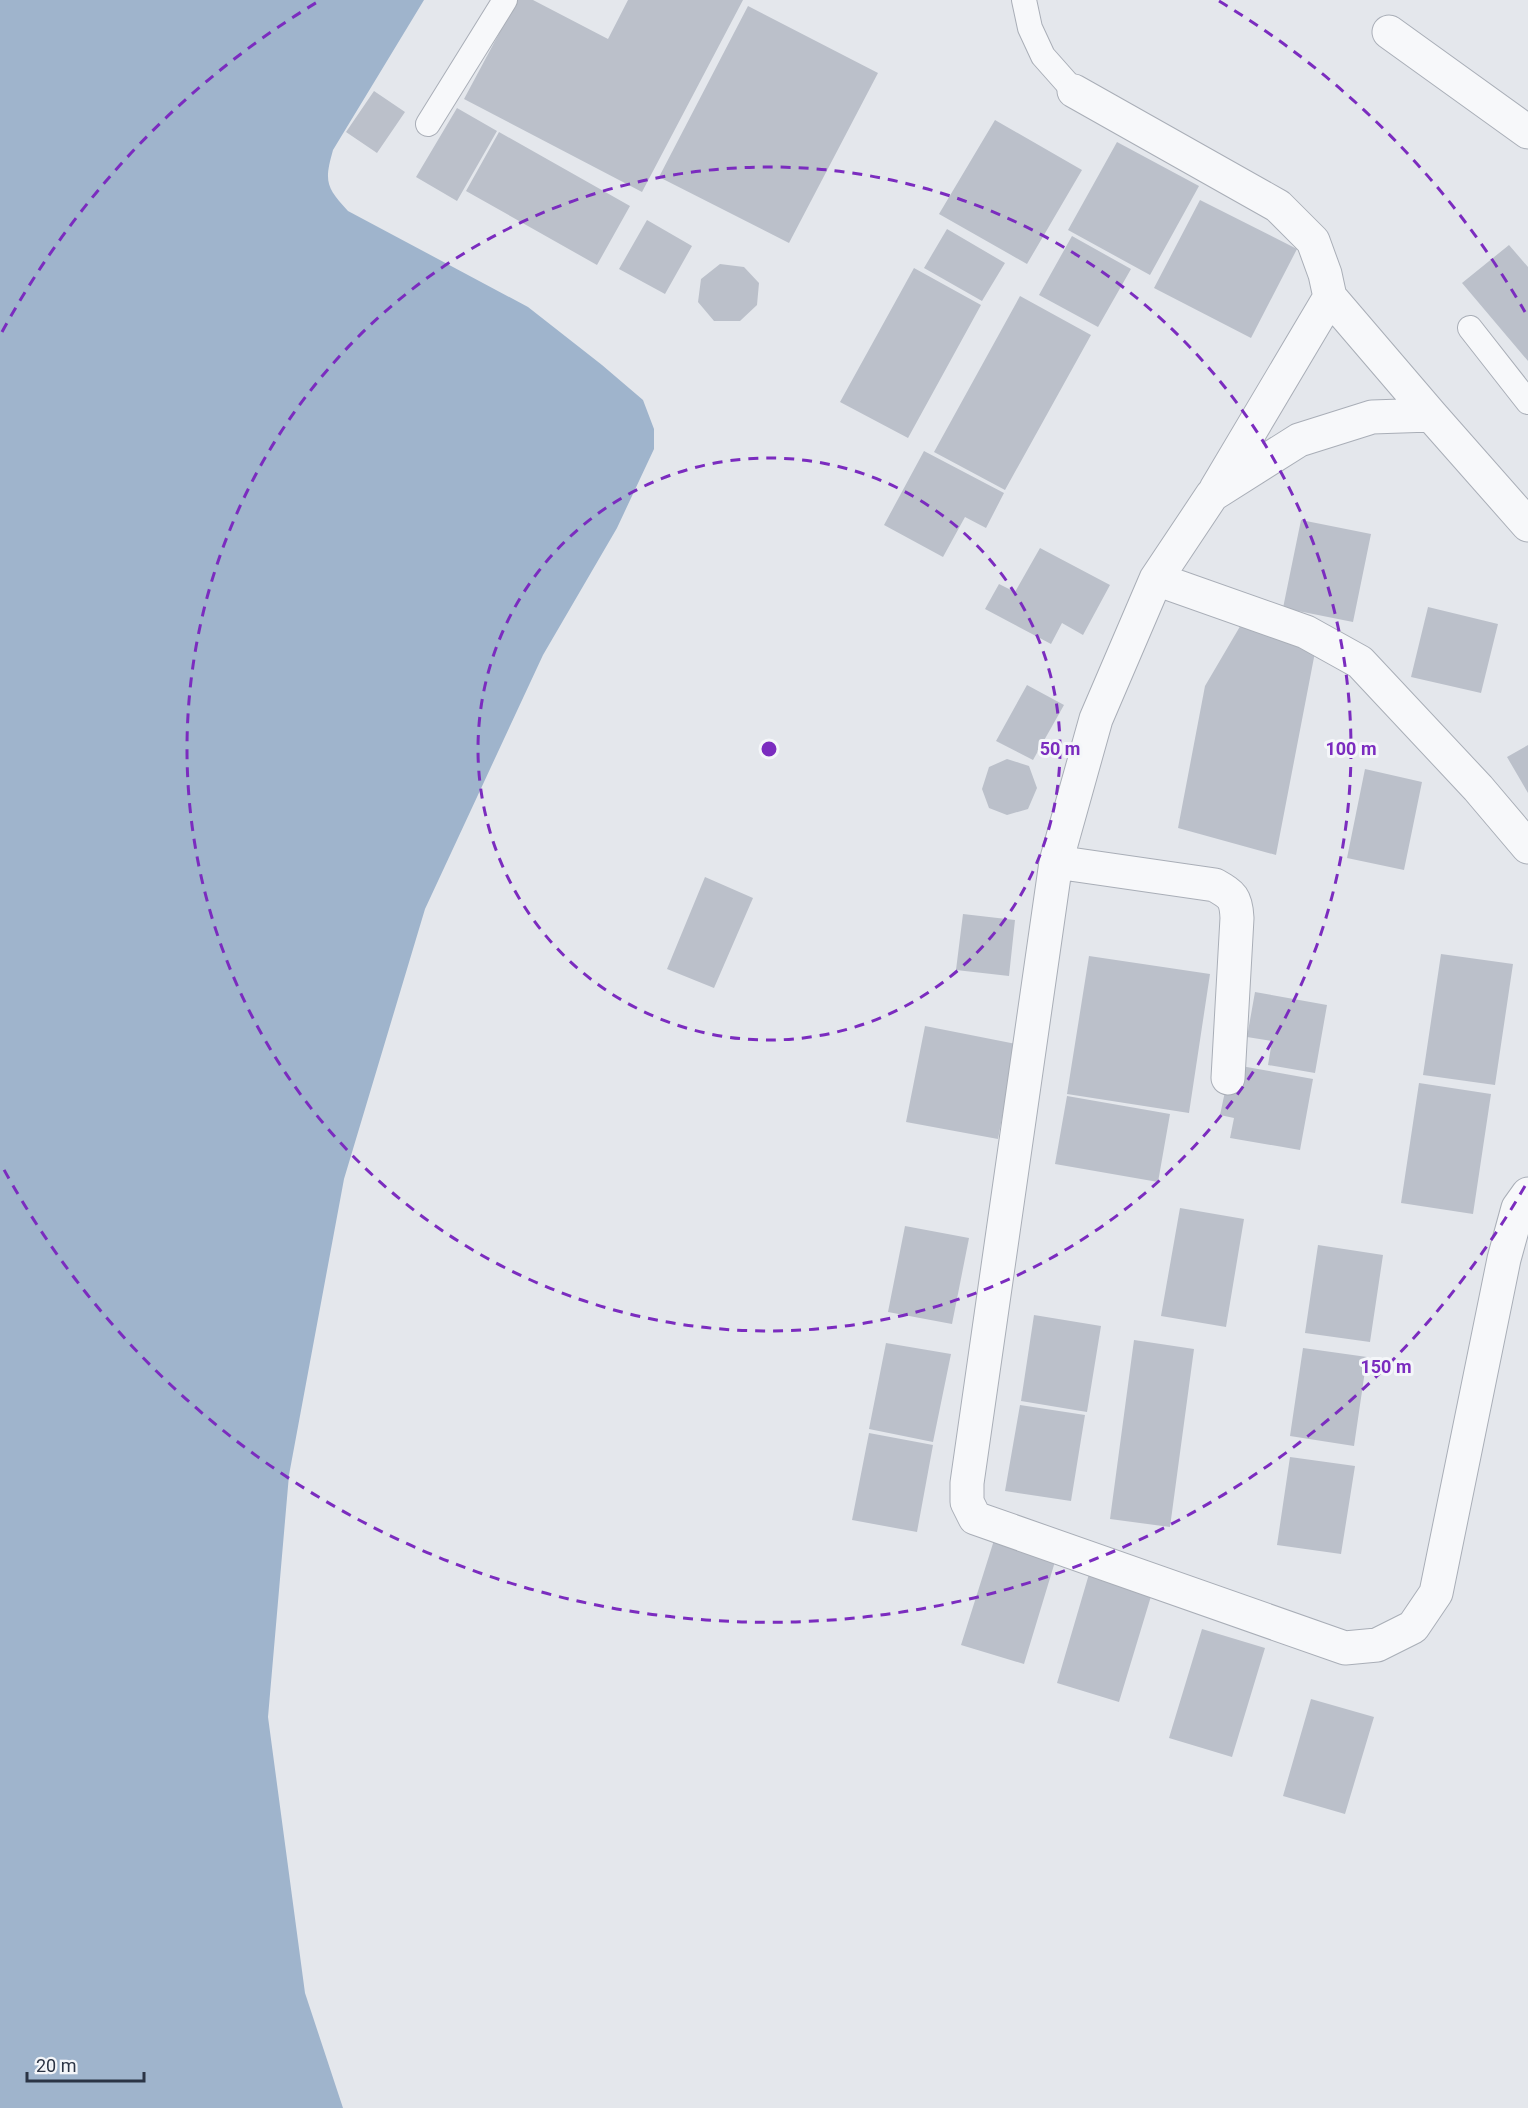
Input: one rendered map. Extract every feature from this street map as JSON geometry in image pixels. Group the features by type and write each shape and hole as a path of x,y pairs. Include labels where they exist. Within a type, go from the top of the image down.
{"street":[{"path":"1389,32 1528,132"},
{"path":"1074,91 1278,206 1313,242 1325,274 1330,297 1528,525"},
{"path":"1330,297 1212,495 1156,579 1096,719 1056,862 967,1483 967,1502 975,1518 1345,1648 1377,1645 1413,1627 1436,1593 1504,1258 1518,1208 1528,1194"},
{"path":"1212,495 1299,440 1372,417 1431,415"},
{"path":"1156,579 1306,632 1360,662 1478,788 1528,847"},
{"path":"1056,862 1215,885 1230,894 1236,902 1237,918 1228,1078"}],"lane":[{"path":"428,124 505,0"},
{"path":"1023,0 1030,28 1043,56 1074,91"},
{"path":"1470,328 1528,402"}],"water":[{"path":"0,0 424,0 333,150 328,170 331,190 348,211 528,307 643,400 654,429 654,449 617,528 543,655 425,909 344,1179 289,1475 268,1717 305,1993 343,2108 0,2108"}],"building":[{"path":"517,0 533,0 608,39 628,0 743,0 642,192 464,99"},
{"path":"748,6 878,73 789,243 659,177"},
{"path":"374,91 405,112 377,153 346,132"},
{"path":"457,108 497,131 457,201 416,177"},
{"path":"995,120 1082,170 1027,264 939,214"},
{"path":"499,132 630,206 597,265 466,191"},
{"path":"1117,142 1199,186 1150,275 1068,230"},
{"path":"1200,200 1297,249 1251,338 1154,288"},
{"path":"647,220 692,246 665,294 619,269"},
{"path":"947,229 1005,263 982,301 924,268"},
{"path":"1072,236 1131,269 1098,327 1039,295"},
{"path":"1509,245 1528,267 1528,361 1462,283"},
{"path":"720,264 744,267 759,283 757,305 740,321 714,321 698,302 701,279"},
{"path":"914,268 981,305 908,438 840,402"},
{"path":"1020,296 1091,335 1005,490 934,452"},
{"path":"924,451 1004,493 986,528 965,517 943,557 884,525"},
{"path":"1301,520 1371,534 1353,622 1283,608"},
{"path":"1040,548 1110,585 1083,635 1062,623 1051,644 985,609 999,584 1015,592"},
{"path":"1428,607 1498,624 1481,693 1411,677"},
{"path":"1242,623 1316,647 1276,855 1178,828 1205,686"},
{"path":"1027,685 1064,705 1033,760 996,741"},
{"path":"1528,745 1528,793 1507,757"},
{"path":"1007,759 1029,766 1037,788 1028,809 1007,815 989,808 982,789 989,767"},
{"path":"1365,769 1422,782 1404,870 1347,858"},
{"path":"705,877 753,898 714,988 667,969"},
{"path":"963,914 1015,920 1009,976 956,970"},
{"path":"1441,954 1513,964 1495,1085 1423,1075"},
{"path":"1089,956 1210,974 1189,1113 1067,1094"},
{"path":"1255,992 1327,1005 1315,1073 1268,1065 1272,1041 1247,1037"},
{"path":"925,1026 1016,1044 998,1139 906,1122"},
{"path":"1241,1066 1313,1079 1300,1150 1230,1138 1234,1118 1220,1115 1227,1082"},
{"path":"1419,1083 1491,1094 1473,1214 1401,1203"},
{"path":"1067,1096 1170,1114 1158,1182 1055,1164"},
{"path":"1180,1208 1244,1219 1226,1327 1161,1316"},
{"path":"905,1226 969,1238 952,1324 888,1312"},
{"path":"1318,1245 1383,1255 1370,1342 1305,1333"},
{"path":"1034,1315 1101,1326 1087,1412 1021,1401"},
{"path":"1134,1340 1194,1349 1170,1527 1110,1519"},
{"path":"886,1343 951,1354 933,1442 869,1429"},
{"path":"1303,1348 1367,1357 1354,1446 1290,1436"},
{"path":"1020,1405 1085,1415 1071,1501 1005,1491"},
{"path":"869,1433 933,1445 917,1532 852,1520"},
{"path":"1290,1457 1355,1466 1341,1554 1277,1545"},
{"path":"995,1537 1057,1555 1024,1664 961,1645"},
{"path":"1089,1574 1152,1593 1119,1702 1057,1683"},
{"path":"1202,1629 1265,1648 1232,1757 1169,1738"},
{"path":"1311,1699 1374,1717 1345,1814 1283,1796"}]}
